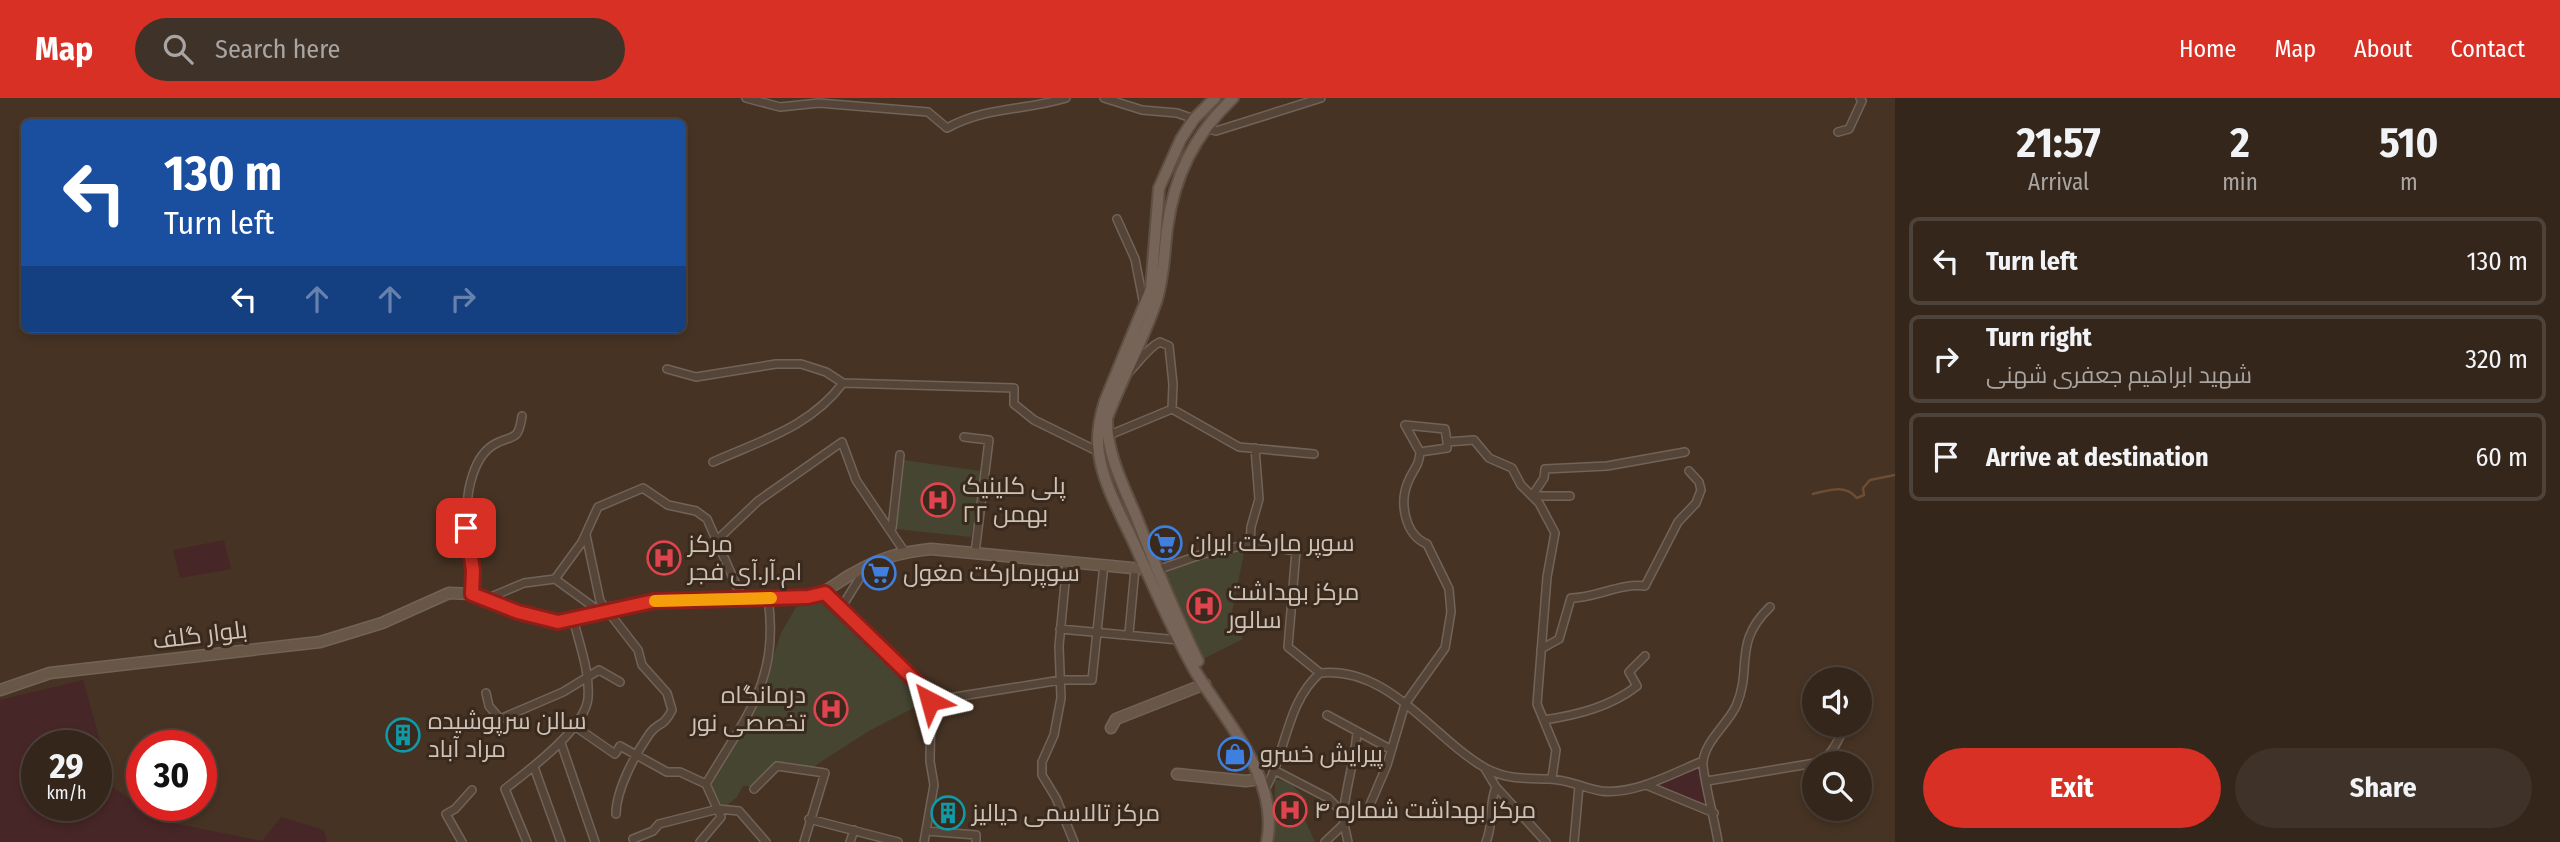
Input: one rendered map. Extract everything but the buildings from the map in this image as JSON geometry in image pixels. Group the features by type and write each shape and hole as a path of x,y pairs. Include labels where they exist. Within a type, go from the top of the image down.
{"main road":[{"path":"1205,684 1202,669 1146,569 1107,436 1107,418 1155,267 1159,188 1181,139 1194,119 1214,98"},
{"path":"1233,98 1204,128 1181,171 1173,194 1166,263 1157,300 1100,416 1098,452 1103,471 1179,640 1259,779 1269,811 1267,842"},
{"path":"1194,119 1204,128"},
{"path":"1103,471 1116,466"}],"street":[{"path":"746,98 780,107 819,103 928,113 947,128 994,109 1035,105 1066,98"},
{"path":"1104,98 1142,110 1177,113 1194,119"},
{"path":"1204,128 1216,131 1321,98"},
{"path":"1838,132 1849,129 1862,101 1860,98"},
{"path":"1117,219 1135,259 1144,305"},
{"path":"1118,382 1142,361 1150,347 1160,342 1169,346 1173,384 1172,409"},
{"path":"667,369 696,377 776,364 801,364 843,383 1014,388 1014,404 1034,421 1098,452"},
{"path":"713,462 800,424 829,401 843,383"},
{"path":"1107,436 1172,409"},
{"path":"1172,409 1239,447 1314,454"},
{"path":"522,416 520,431 513,439 497,442 481,456 472,474 466,528 473,570 472,594 518,612 558,622 602,610 654,601 808,597 825,593 869,564 904,551 932,549 1146,569 1250,544 1296,551 1288,647 1320,673"},
{"path":"1369,807 1387,765 1405,704 1445,648 1451,612 1449,589 1427,544 1418,541 1407,529 1405,492 1409,479 1419,466 1420,452 1405,425 1445,429 1447,448 1420,452"},
{"path":"964,437 989,440 975,553"},
{"path":"1447,442 1474,440 1489,458 1512,468 1521,485 1547,514 1555,533 1537,704 1556,750 1552,778"},
{"path":"715,542 758,501 842,442 856,480 904,551"},
{"path":"1250,544 1251,527 1259,499 1255,448"},
{"path":"1532,496 1544,478 1545,469 1607,466 1685,452"},
{"path":"891,529 900,455"},
{"path":"1541,649 1559,639 1571,598 1591,598 1631,584 1645,586 1673,530 1696,503 1701,490 1699,482 1689,471"},
{"path":"555,579 586,535 598,507 643,488 668,505 696,511 706,519 742,598"},
{"path":"1532,496 1570,496"},
{"path":"586,535 602,610"},
{"path":"1067,562 1060,629 1061,680 1056,723 1042,762 1042,775 1056,798 1074,842"},
{"path":"841,608 869,564"},
{"path":"930,701 1061,680 1092,680 1095,630 1104,564"},
{"path":"1129,633 1146,569"},
{"path":"486,600 524,583 555,579 602,610 638,650 642,665 667,693 672,710 665,724 650,732 615,799 615,814"},
{"name":"بلوار گلف","path":"0,690 50,673 320,642 382,623 449,593 472,594"},
{"path":"825,593 931,696 930,761 934,785 924,842"},
{"path":"706,784 748,716 769,664 773,632 768,598"},
{"path":"1718,842 1703,761 1708,747 1730,719 1738,702 1749,634 1756,621 1770,607"},
{"path":"527,842 505,789 561,743 588,701 587,675 573,618"},
{"path":"1060,629 1129,633 1179,640"},
{"path":"1544,720 1572,716 1622,698 1637,686 1629,672 1645,656"},
{"path":"486,693 489,706 500,719 563,692 599,670 620,682"},
{"path":"1264,793 1276,771 1298,699 1320,673 1333,671 1355,675 1405,704 1483,766 1506,777 1552,778 1605,791 1646,785 1703,761"},
{"path":"1111,728 1116,719 1205,684"},
{"path":"1327,715 1391,749"},
{"path":"573,725 615,754 620,746 667,772 680,772 706,784 721,817 700,842"},
{"path":"1348,842 1343,813 1352,776 1357,731"},
{"path":"561,743 595,842"},
{"path":"1707,781 1802,765"},
{"path":"534,766 561,842"},
{"path":"754,789 777,766 825,772 804,842"},
{"path":"1483,766 1496,788 1546,842"},
{"path":"1276,771 1328,798 1343,813"},
{"path":"1177,774 1246,782 1259,779"},
{"path":"1646,785 1714,813"},
{"path":"1574,842 1579,786"},
{"path":"1486,842 1492,828 1490,802 1496,788"},
{"path":"461,842 446,814 455,809 472,790"},
{"path":"633,839 653,831 659,824 718,809 739,811 766,842"},
{"path":"810,818 898,842"},
{"path":"1325,842 1344,824"},
{"path":"849,842 854,830"},
{"path":"926,831 976,835 976,842"}],"shaded area":[{"name":"پلی کلینیک ۲۲ بهمن","path":"904,460 981,471 971,537 896,529"},
{"path":"224,540 231,569 180,578 173,550"},
{"name":"مرکز بهداشت سالور","path":"1245,548 1232,612 1243,639 1203,659 1162,574 1201,557"},
{"name":"درمانگاه تخصصی نور","path":"821,602 925,702 869,731 813,767 777,761 750,786 743,786 737,797 726,806 716,801 710,785 763,688 781,633 796,607"},
{"path":"83,680 97,730 21,730 21,821 112,821 112,783 126,797 126,821 163,821 262,841 281,817 324,830 327,842 0,842 0,700"},
{"path":"1701,767 1709,806 1653,784"},
{"name":"مرکز بهداشت شماره ۴","path":"1275,779 1289,782 1306,799 1305,820 1315,842 1274,842"}],"waterway":[{"path":"1813,494 1842,490 1857,498 1864,495 1863,488 1870,480 1895,475"}],"slow traffic":[{"path":"655,601 771,598"}],"place":[{"name":"پلی کلینیک ۲۲ بهمن","path":"938,500"},
{"name":"سوپر مارکت ایران","path":"1165,543"},
{"name":"مرکز ام.آر.آی فجر","path":"664,558"},
{"name":"سوپرمارکت مغول","path":"879,573"},
{"name":"مرکز بهداشت سالور","path":"1204,606"},
{"name":"درمانگاه تخصصی نور","path":"831,709"},
{"name":"سالن سرپوشیده مراد آباد","path":"403,735"},
{"name":"پیرایش خسرو","path":"1235,754"},
{"name":"مرکز بهداشت شماره ۴","path":"1290,810"},
{"name":"مرکز تالاسمی دیالیز","path":"948,813"}],"route":[{"path":"466,528 473,570 472,594 518,612 558,622 606,609 654,601 808,597 825,593 931,696 930,701"}]}
